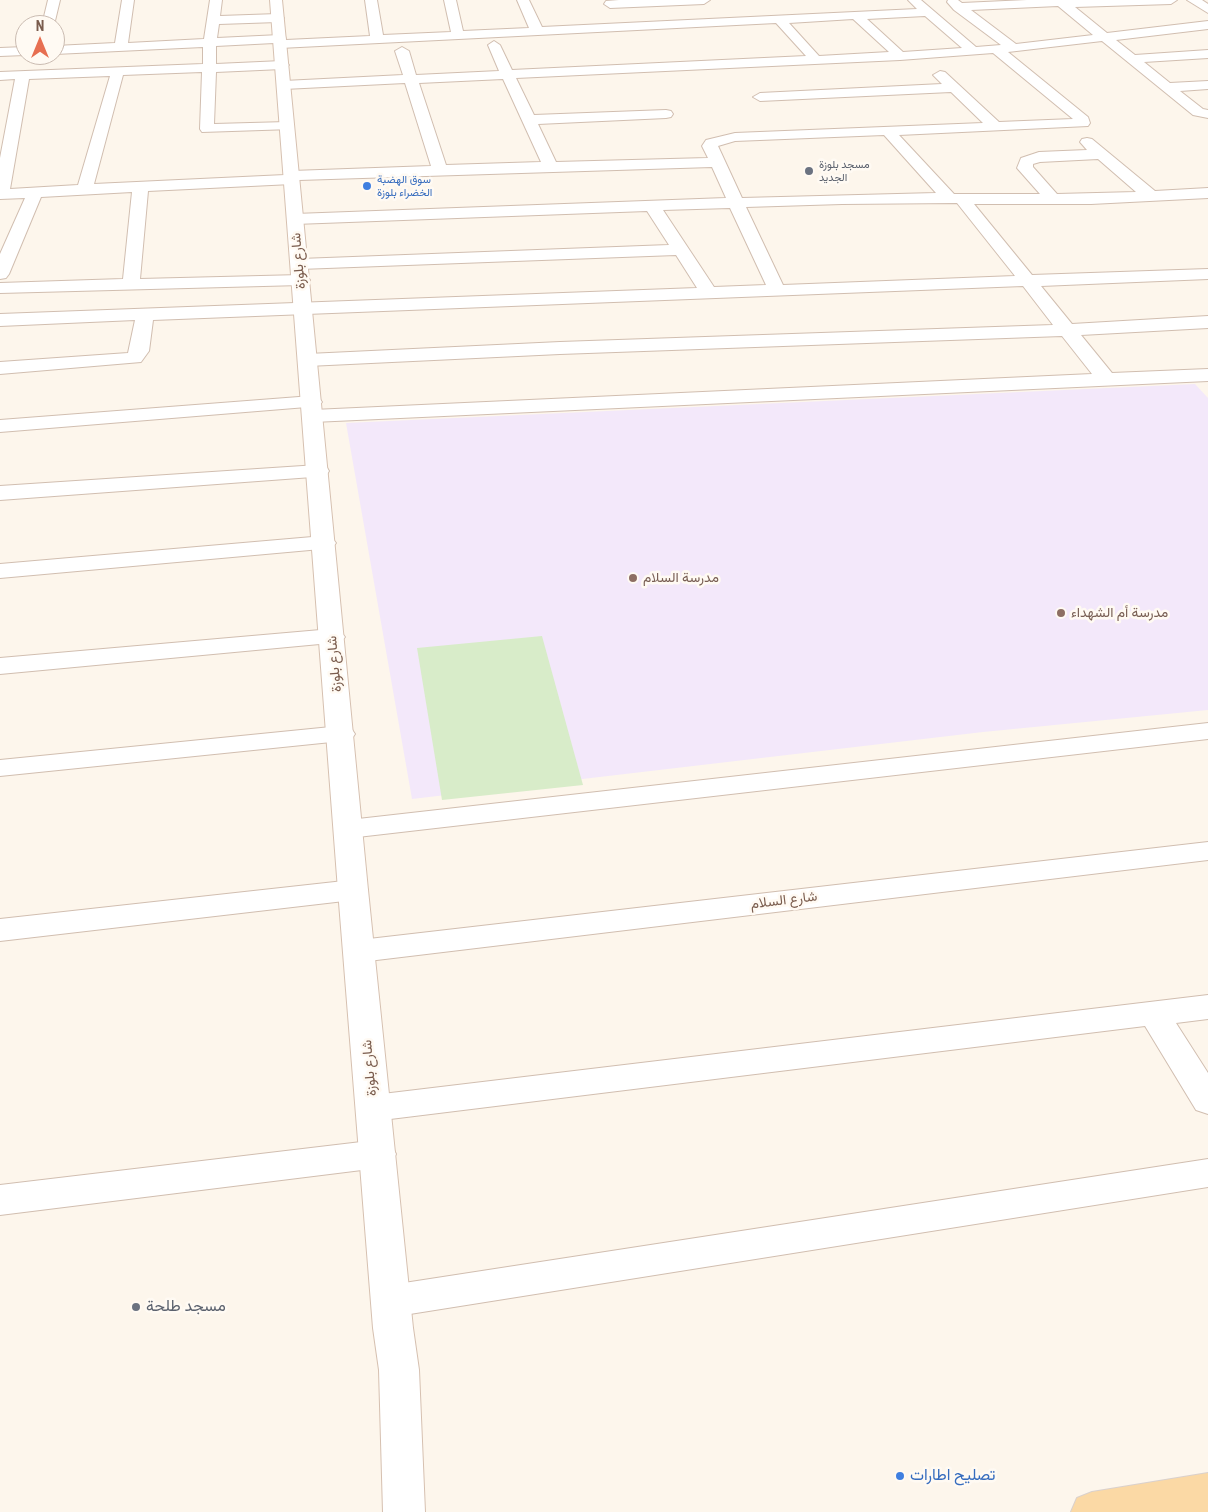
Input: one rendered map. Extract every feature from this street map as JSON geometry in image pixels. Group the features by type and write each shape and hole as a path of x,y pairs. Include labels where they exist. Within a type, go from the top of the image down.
{"main road":[{"path":"1092,1512 1208,1493"}],"street":[{"path":"50,15 54,0"},
{"path":"121,46 128,0"},
{"path":"216,0 210,42 207,129 287,126"},
{"path":"371,0 377,39"},
{"path":"450,0 458,35"},
{"path":"523,0 536,31"},
{"path":"609,2 704,0"},
{"path":"914,0 973,51"},
{"path":"954,3 1171,0"},
{"path":"1193,0 1208,9"},
{"path":"609,2 624,26"},
{"path":"1061,2 1198,112 1208,114"},
{"path":"1125,2 1169,30"},
{"path":"954,3 1013,48"},
{"path":"65,49 210,42 377,39 697,22 930,14 969,15"},
{"path":"856,16 900,56"},
{"path":"780,19 816,60"},
{"path":"213,20 280,42 411,79 920,55 1013,48 1208,25"},
{"path":"697,22 708,36"},
{"path":"0,76 210,66 280,42"},
{"name":"شارع بلوزة","path":"280,42 353,890 392,1315 399,1370 404,1512"},
{"path":"494,45 550,166"},
{"path":"778,291 710,146 716,140 735,137 1068,124 1084,121 996,49"},
{"path":"719,50 771,110"},
{"path":"0,52 15,51"},
{"path":"402,51 440,170"},
{"path":"1132,59 1208,54"},
{"path":"920,55 995,126"},
{"path":"85,189 118,70"},
{"path":"23,75 1,194 440,170 717,162"},
{"path":"1168,87 1208,85"},
{"path":"760,98 954,88"},
{"path":"528,120 666,114"},
{"path":"782,122 794,134"},
{"path":"1068,124 1099,154 1151,196"},
{"path":"887,130 956,198 1029,280 1107,380"},
{"path":"1052,198 1025,168 1026,161 1039,157 1099,154"},
{"path":"131,285 140,187"},
{"path":"0,274 5,248 35,192"},
{"path":"295,220 653,208 736,203 956,198 1091,199 1208,193"},
{"path":"653,208 708,293"},
{"path":"0,288 131,285 300,272 681,250"},
{"path":"0,320 1208,274"},
{"path":"0,368 134,358 139,350 145,314"},
{"path":"308,360 550,348 1068,330 1208,322"},
{"path":"0,426 312,409 1208,375"},
{"path":"0,493 318,471"},
{"path":"0,571 324,543"},
{"path":"0,666 332,637"},
{"path":"349,830 1208,731"},
{"path":"0,768 341,734"},
{"name":"شارع السلام","path":"360,952 1208,850"},
{"path":"0,930 353,890"},
{"path":"374,1108 1208,1007"},
{"path":"1154,1014 1208,1101"},
{"path":"0,1200 378,1154"},
{"path":"392,1315 1208,1173"}],"shaded area":[{"name":"مدرسة السلام","path":"1195,384 1208,398 1208,710 983,732 412,799 346,423"}],"green space":[{"path":"542,636 583,785 442,800 417,648"}],"place":[{"name":"مسجد بلوزة الجديد","path":"809,171"},
{"name":"سوق الهضبة الخضراء بلوزة","path":"367,186"},
{"name":"مدرسة السلام","path":"633,578"},
{"name":"مدرسة أم الشهداء","path":"1061,613"},
{"name":"مسجد طلحة","path":"136,1307"},
{"name":"تصليح اطارات","path":"900,1476"}]}
